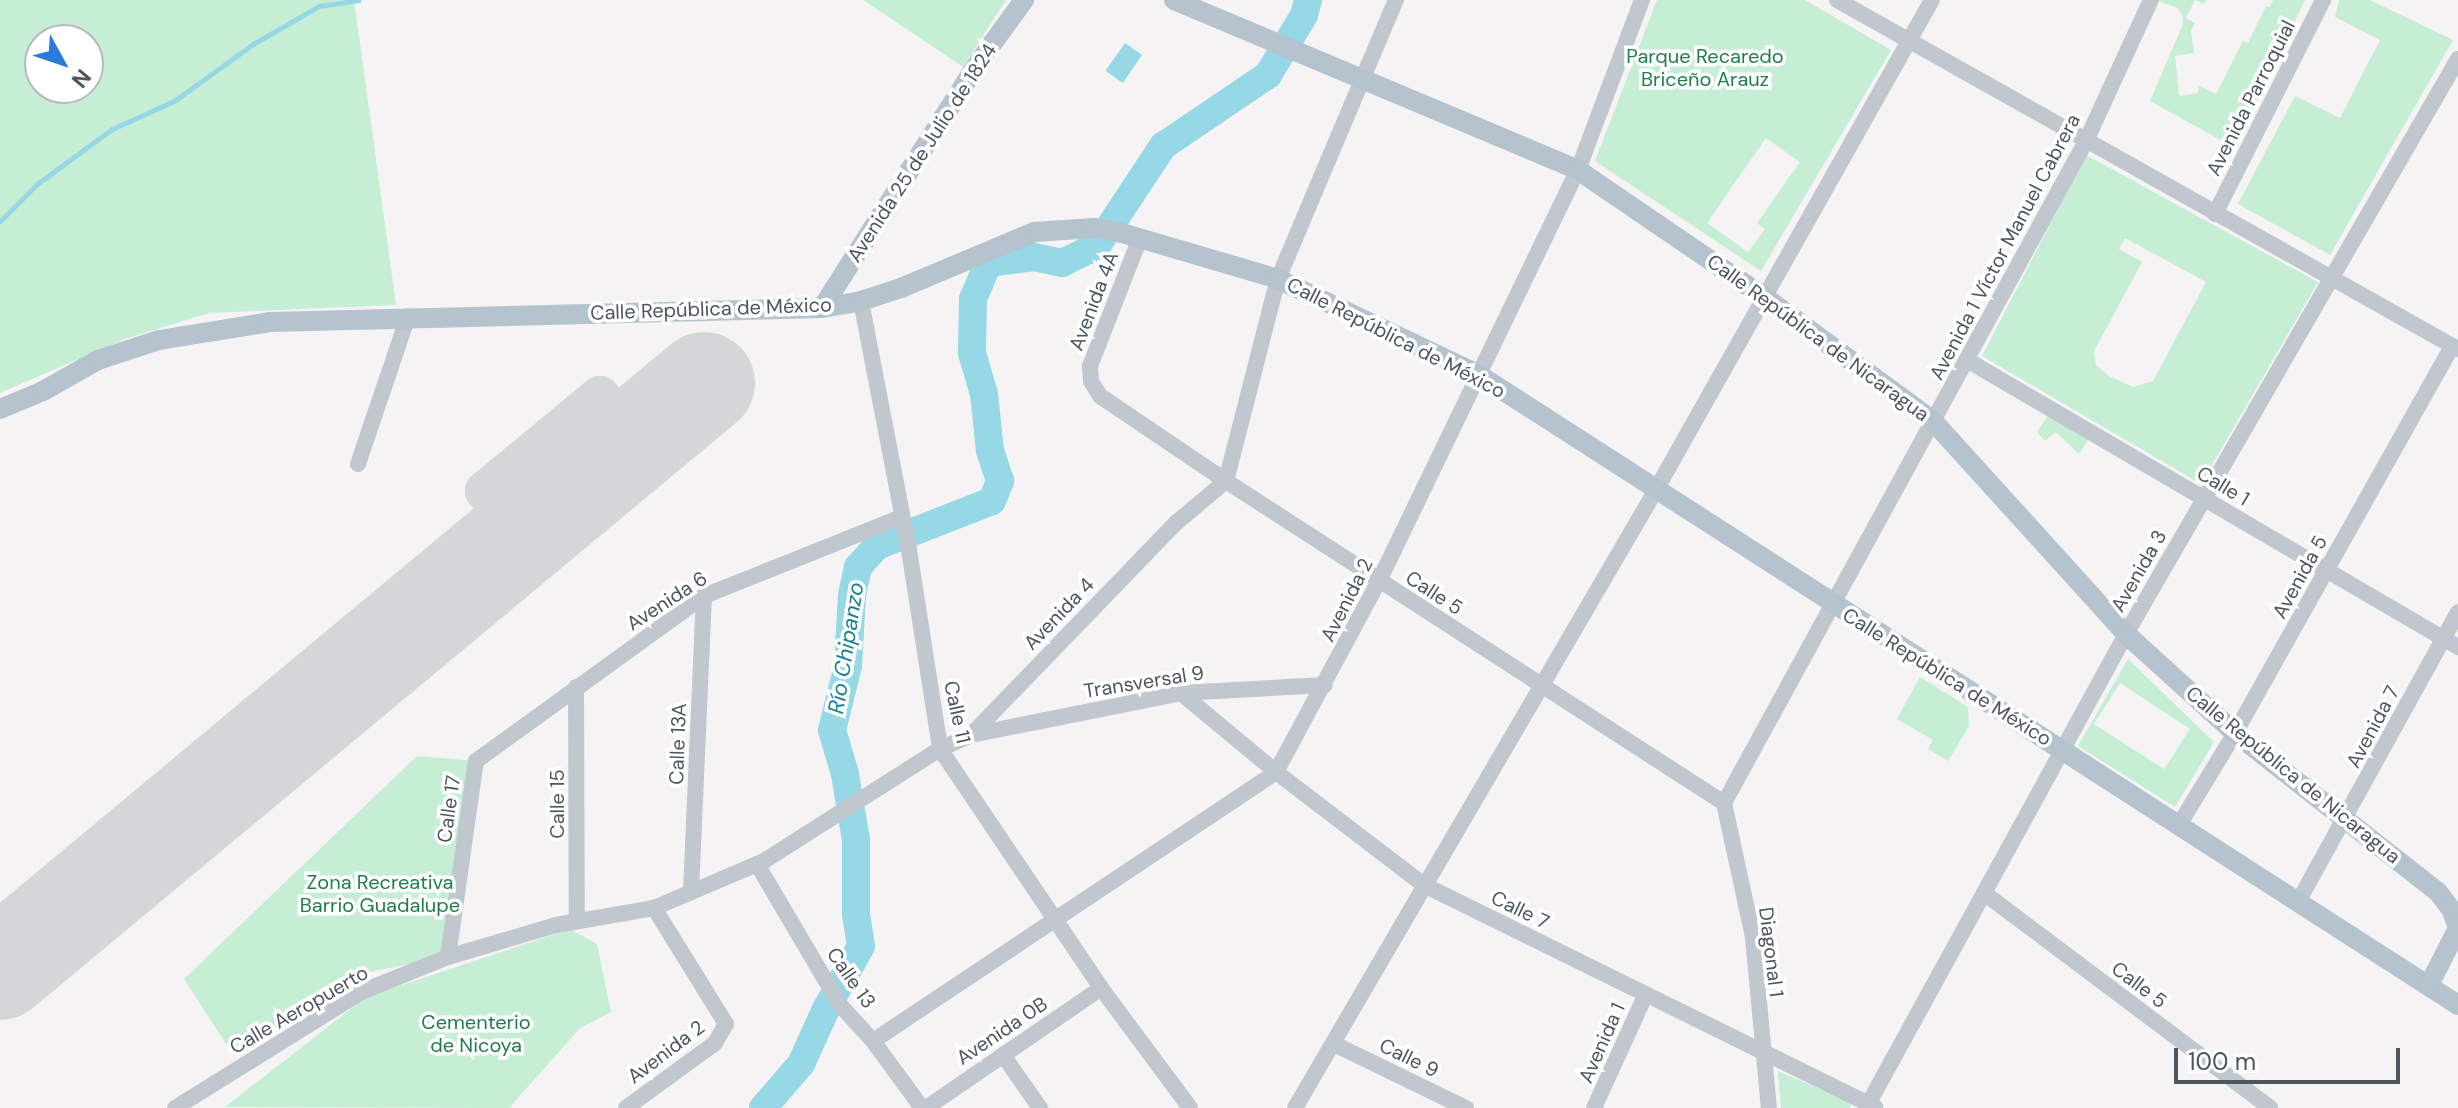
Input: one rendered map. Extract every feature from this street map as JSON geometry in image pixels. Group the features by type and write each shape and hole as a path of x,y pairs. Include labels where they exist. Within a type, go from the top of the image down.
{"main road":[{"name":"Avenida 25 de Julio de 1824","path":"822,308 979,62 1024,0"},
{"name":"Calle República de Nicaragua","path":"1174,0 1578,170 1763,296 1933,421 2126,634 2235,733 2438,892 2451,909 2458,928"},
{"name":"Calle República de México","path":"0,409 43,391 98,360 159,340 270,322 408,316 822,308 861,301 901,288 1034,232 1094,228 1131,235 1278,279 1479,375 1657,488 1831,605 2064,750 2458,1005"},
{"path":"2429,985 2458,928"}],"street":[{"path":"1226,481 1278,279 1396,0"},
{"name":"Avenida 2","path":"873,1041 1276,772 1379,581 1578,170 1642,0"},
{"path":"1837,0 2455,347"},
{"path":"1295,1108 1657,488 1932,0"},
{"name":"Avenida 1 Víctor Manuel Cabrera","path":"1724,803 2086,141 2151,0"},
{"name":"Avenida Parroquial","path":"2215,214 2323,0"},
{"name":"Avenida 3","path":"1870,1107 2126,634 2329,277 2458,59"},
{"name":"Avenida 4A","path":"1123,413 1100,396 1091,381 1090,366 1131,235"},
{"name":"Calle 11","path":"861,301 909,550 940,749 1101,988 1190,1108"},
{"path":"358,464 408,316"},
{"name":"Avenida 5","path":"2179,825 2235,733 2455,347"},
{"name":"Calle 1","path":"1967,360 2450,642"},
{"name":"Calle 5","path":"1123,413 1724,803"},
{"name":"Avenida 4","path":"448,957 577,921 654,908 757,864 940,749 971,735 1177,522 1226,481"},
{"name":"Avenida 6","path":"476,761 704,596 903,522"},
{"name":"Calle 13A","path":"691,892 704,596"},
{"name":"Avenida 7","path":"2298,902 2450,642 2458,612"},
{"name":"Transversal 9","path":"971,735 1181,693 1325,685"},
{"name":"Calle 15","path":"576,687 577,921"},
{"name":"Calle 7","path":"1181,693 1276,772 1424,885 1762,1050 1870,1107"},
{"name":"Calle 17","path":"448,957 476,761"},
{"name":"Diagonal 1","path":"1724,803 1753,937 1769,1108"},
{"name":"Calle 13","path":"757,864 840,1005 873,1041 924,1108"},
{"name":"Calle 5","path":"1984,893 2268,1107"},
{"name":"Avenida 2","path":"626,1108 715,1043 726,1024 654,908"},
{"name":"Calle Aeropuerto","path":"175,1108 361,992 448,957"},
{"name":"Avenida 0B","path":"924,1108 1101,988"},
{"name":"Avenida 1","path":"1594,1108 1646,994"},
{"name":"Calle 9","path":"1334,1044 1466,1108"},
{"path":"1003,1055 1040,1108"}],"green space":[{"path":"0,0 354,0 396,305 209,313 125,339 0,393"},
{"path":"863,0 1006,0 963,67"},
{"name":"Parque Recaredo Briceño Arauz","path":"1657,0 1805,0 1891,50 1761,271 1595,161","holes":["1766,138 1800,162 1757,223 1765,229 1748,252 1707,223"]},
{"path":"2156,0 2195,0 2186,18 2195,23 2191,31 2194,53 2175,56 2179,96 2198,93 2198,85 2216,94 2243,41 2248,43 2266,6 2270,7 2273,0 2305,0 2235,148 2150,101 2183,24 2183,16 2177,8"},
{"path":"2339,0 2370,0 2453,40 2330,255 2238,204 2295,96 2340,118 2380,40 2335,17"},
{"path":"2086,155 2318,282 2201,484 1982,356","holes":["2125,238 2206,282 2153,381 2133,387 2109,376 2096,365 2094,351 2142,262 2119,249"]},
{"path":"2048,415 2088,440 2079,454 2056,432 2045,441 2037,432"},
{"path":"2128,659 2214,742 2175,807 2078,746","holes":["2120,683 2190,729 2164,769 2094,724"]},
{"path":"1920,677 1968,707 1969,726 1948,761 1928,749 1933,740 1897,719"},
{"name":"Zona Recreativa Barrio Guadalupe","path":"417,756 476,761 448,957 373,971 232,1053 184,979"},
{"name":"Cementerio de Nicoya","path":"570,929 597,944 611,1012 580,1028 509,1108 225,1107 366,997"},
{"path":"1778,1071 1852,1103 1849,1108 1781,1108"}],"water":[{"path":"1125,43 1142,55 1123,83 1105,71"}],"waterway":[{"path":"0,221 37,184 112,129 174,101 253,44 319,6 359,0"},
{"name":"Río Chipanzo","path":"763,1108 801,1064 825,1011 861,946 856,914 856,840 845,774 832,730 848,666 852,595 858,567 877,546 992,501 1000,481 990,451 984,394 972,353 973,299 988,263 1034,257 1062,263 1097,246 1163,146 1268,75 1304,15 1308,0"}],"taxiway":[{"path":"522,534 485,491 600,396 634,441"}],"runway":[{"path":"0,969 704,383"}]}
